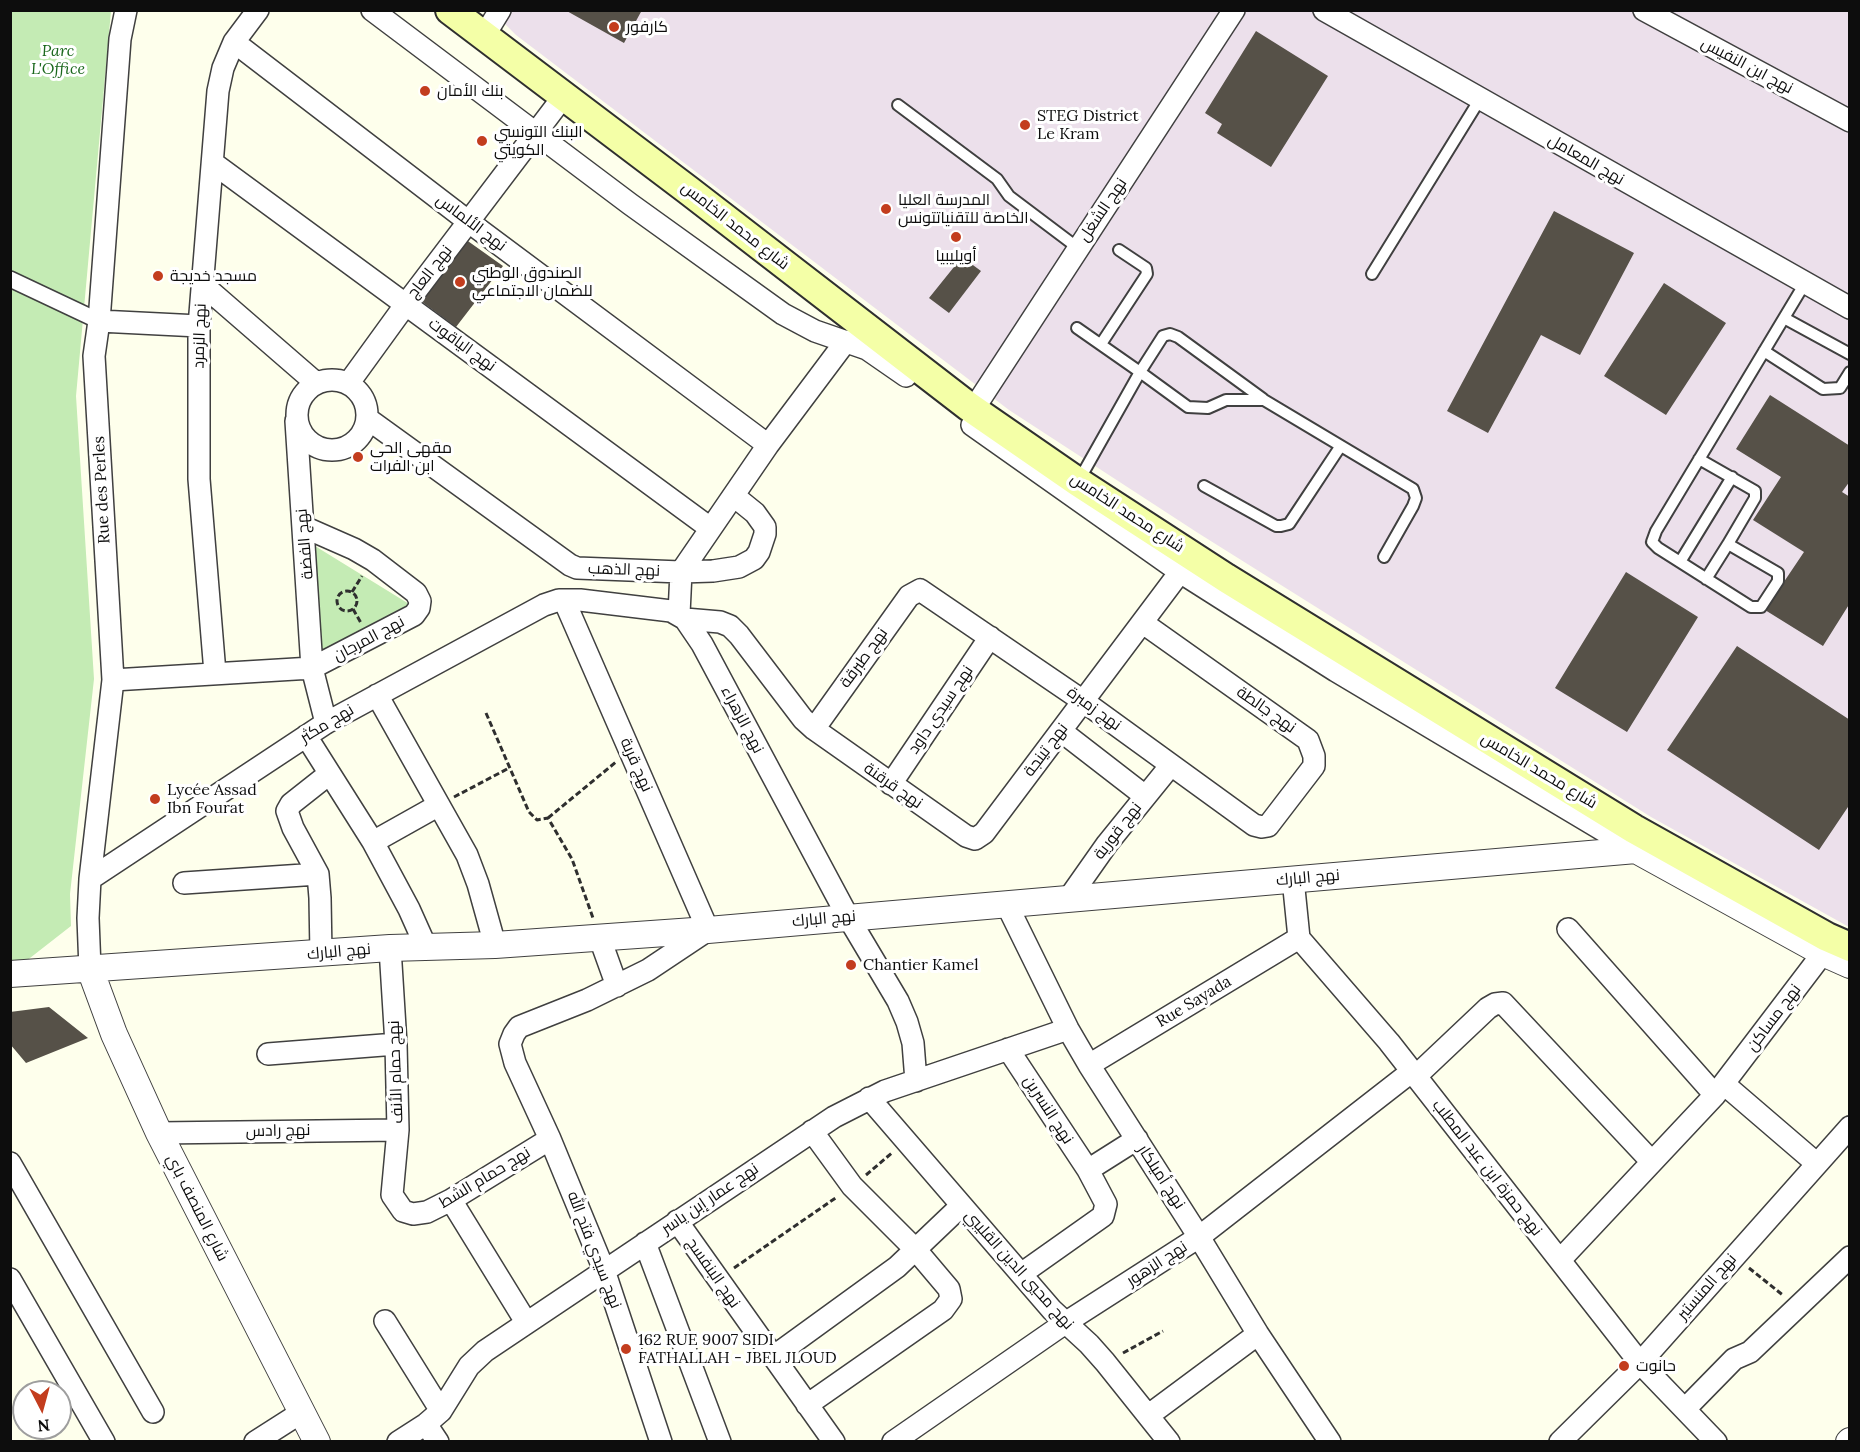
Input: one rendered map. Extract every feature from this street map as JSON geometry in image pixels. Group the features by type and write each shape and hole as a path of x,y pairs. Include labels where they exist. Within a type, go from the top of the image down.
{"main road":[{"name":"شارع محمد الخامس","path":"450,10 973,410 1078,482 1226,578 1634,829 1827,937 1836,950"}],"street":[{"name":"Rue des Perles","path":"90,969 88,918 90,879 113,680 94,356 99,321 120,39 126,10"},
{"name":"نهج الزمرد","path":"215,673 199,479 199,327 218,91 223,68 234,42 258,10"},
{"path":"372,10 536,134 783,314 815,331 867,349 882,357 1032,469 1180,572 1336,670 1636,850 1836,950 1850,965"},
{"path":"484,36 500,10"},
{"name":"نهج الشغل","path":"973,410 1234,10"},
{"name":"نهج المعامل","path":"1324,10 1850,308"},
{"name":"نهج ابن النفيس","path":"1644,10 1850,121"},
{"name":"نهج الألماس","path":"234,42 469,222 768,445"},
{"name":"نهج العاج","path":"348,384 563,97"},
{"name":"نهج الياقوت","path":"213,163 710,528"},
{"path":"10,279 99,321 199,327"},
{"path":"202,285 316,383"},
{"name":"نهج الذهب","path":"368,419 555,557 577,568 681,572 768,445 846,341"},
{"path":"332,380 348,384 363,398 368,419 360,438 343,450 322,450 305,440 296,421 298,403 302,395 316,383 332,380"},
{"name":"نهج الفضة","path":"296,421 312,668 326,723"},
{"path":"572,600 664,610 682,617 681,572 739,567 754,559 759,552 765,527 755,513 734,496"},
{"name":"نهج المرجان","path":"304,527 373,560 416,593 420,601 419,608 414,615 312,668"},
{"name":"نهج قربة","path":"577,568 572,600 629,751 708,930"},
{"name":"نهج تينجة","path":"975,839 984,833 1180,572"},
{"name":"نهج زمبرة","path":"917,590 923,591 1083,701 1254,825 1262,827 1270,824"},
{"name":"نهج طبرقة","path":"813,729 909,596 917,590"},
{"name":"نهج مكثر","path":"90,879 326,723 544,605 572,600"},
{"name":"نهج قرقنة","path":"682,617 720,622 734,630 813,729 966,836 975,839"},
{"name":"نهج الزهراء","path":"682,617 702,644 848,917 884,977 907,1022 913,1043 916,1081"},
{"name":"نهج جالطة","path":"1143,623 1308,740 1314,756 1314,765 1270,824"},
{"name":"نهج سيدي داود","path":"891,784 990,637"},
{"path":"113,680 312,668"},
{"path":"377,695 467,855 478,884 495,945"},
{"path":"1061,731 1145,796"},
{"path":"306,736 373,842 409,909 426,947"},
{"name":"نهج قورية","path":"1069,898 1107,844 1171,765"},
{"path":"321,954 318,874 293,828 287,811 291,804 329,774"},
{"path":"373,842 439,805"},
{"name":"نهج البارك","path":"10,974 390,948 495,945 708,930 1636,850"},
{"path":"184,883 318,874"},
{"path":"1293,879 1299,938"},
{"name":"نهج أميلكار","path":"1006,903 1068,1029 1089,1065 1200,1237 1258,1334 1330,1442"},
{"path":"1568,929 1720,1089 1816,1163"},
{"path":"599,936 617,986 667,959 708,930"},
{"name":"Rue Sayada","path":"1089,1065 1299,938"},
{"name":"نهج حمزة ابن عبد المطلب","path":"1299,938 1382,1034 1640,1363 1716,1442"},
{"name":"نهج حمام الأنف","path":"390,948 398,1130 392,1195"},
{"name":"نهج مساكن","path":"1560,1260 1720,1089 1836,950"},
{"name":"شارع المنصف باي","path":"90,969 114,1034 159,1133 317,1442"},
{"name":"نهج سيدي فتح الله","path":"617,986 519,1028 510,1044 515,1062 550,1139 604,1270 661,1442"},
{"name":"نهج الزهور","path":"893,1442 1065,1323 1200,1237 1413,1074 1495,1004 1503,1003 1652,1162"},
{"name":"نهج عمار إبن ياسر","path":"398,1442 433,1417 469,1366 485,1350 812,1131 868,1098 1068,1029"},
{"path":"268,1054 396,1044"},
{"name":"نهج النسرين","path":"1008,1049 1088,1170 1104,1199 1106,1208 1103,1216 1021,1274"},
{"name":"نهج محيي الدين القليبي","path":"868,1098 1021,1274 1065,1323 1105,1362 1169,1442"},
{"name":"نهج المنستير","path":"1560,1442 1640,1363 1850,1127"},
{"name":"نهج رادس","path":"159,1133 398,1130"},
{"path":"807,1405 947,1308 951,1299 949,1289 915,1250 852,1186 812,1131"},
{"name":"نهج حمام الشط","path":"392,1195 403,1211 413,1214 427,1212 451,1200 550,1139"},
{"path":"1088,1170 1137,1139"},
{"path":"10,1163 153,1412"},
{"path":"451,1200 526,1322"},
{"path":"773,1357 864,1293 915,1250 961,1206"},
{"name":"نهج البنفسج","path":"677,1221 834,1442"},
{"path":"645,1243 720,1442"},
{"path":"1685,1409 1734,1359 1750,1352 1850,1257"},
{"path":"10,1279 105,1442"},
{"path":"385,1321 433,1417 438,1442"},
{"path":"1149,1415 1258,1334"},
{"path":"255,1442 302,1412"},
{"path":"1849,1441 1850,1435"}],"lane":[{"path":"1372,274 1480,99"},
{"path":"898,105 996,179 1009,196 1078,248"},
{"path":"1101,344 1146,274 1146,268 1119,250"},
{"path":"1728,544 1778,573 1778,581 1761,608 1751,607 1652,542 1656,531 1805,283"},
{"path":"1784,318 1850,354"},
{"path":"1077,328 1188,407 1208,408 1226,400 1264,400"},
{"path":"1078,482 1140,372 1163,336 1170,334 1178,337 1264,400 1413,489 1416,498 1413,506 1384,557"},
{"path":"1764,351 1823,389 1840,388 1850,372"},
{"path":"1204,486 1276,526 1289,524 1340,447"},
{"path":"1699,459 1751,488 1756,494 1706,579"},
{"path":"1680,562 1732,477"}],"path":[{"path":"348,591 355,595 357,602 353,609 345,611 339,607 336,600 340,593 348,591"},
{"path":"486,713 509,768 530,812 537,820 548,818 629,751"},
{"path":"439,805 509,768"},
{"path":"548,818 572,859 599,936"},
{"path":"717,1280 852,1186 906,1142"},
{"path":"1734,1256 1797,1306"},
{"path":"1105,1362 1163,1332"}],"shaded area":[{"path":"492,11 1849,11 1849,927 1651,817 1198,533 1009,410 516,35"}],"green space":[{"name":"Parc L'Office","path":"11,11 111,11 76,396 94,679 70,894 71,926 21,965 11,966"},
{"path":"315,546 414,607 320,657"}],"building":[{"name":"كارفور","path":"565,10 642,10 624,43"},
{"path":"1256,31 1328,76 1271,167 1217,133 1222,124 1205,113"},
{"path":"1554,211 1634,253 1580,355 1541,335 1488,433 1447,411"},
{"name":"الصندوق الوطني للضمان الاجتماعي","path":"465,239 503,266 456,327 417,298"},
{"path":"962,257 981,271 949,313 929,298"},
{"path":"1664,283 1726,323 1666,415 1604,376"},
{"path":"1770,395 1850,446 1850,481 1842,492 1850,497 1850,603 1823,646 1765,610 1804,552 1753,520 1781,477 1736,449"},
{"path":"1626,572 1698,617 1627,732 1555,688"},
{"path":"1737,646 1850,720 1850,804 1819,850 1667,750"},
{"path":"49,1007 88,1038 26,1063 10,1044 10,1012"}],"place":[{"name":"كارفور","path":"614,27"},
{"name":"بنك الأمان","path":"425,91"},
{"name":"STEG District Le Kram","path":"1025,125"},
{"name":"البنك التونسي الكويتي","path":"482,141"},
{"name":"المدرسة العليا الخاصة للتقنياتتونس","path":"886,209"},
{"name":"أويليبيا","path":"956,237"},
{"name":"مسجد خديجة","path":"158,276"},
{"name":"الصندوق الوطني للضمان الاجتماعي","path":"460,282"},
{"name":"مقهى الحي ابن الفرات","path":"358,457"},
{"name":"Lycée Assad Ibn Fourat","path":"155,799"},
{"name":"Chantier Kamel","path":"851,965"},
{"name":"162 RUE 9007 SIDI FATHALLAH - JBEL JLOUD","path":"626,1349"},
{"name":"حانوت","path":"1624,1366"}]}
